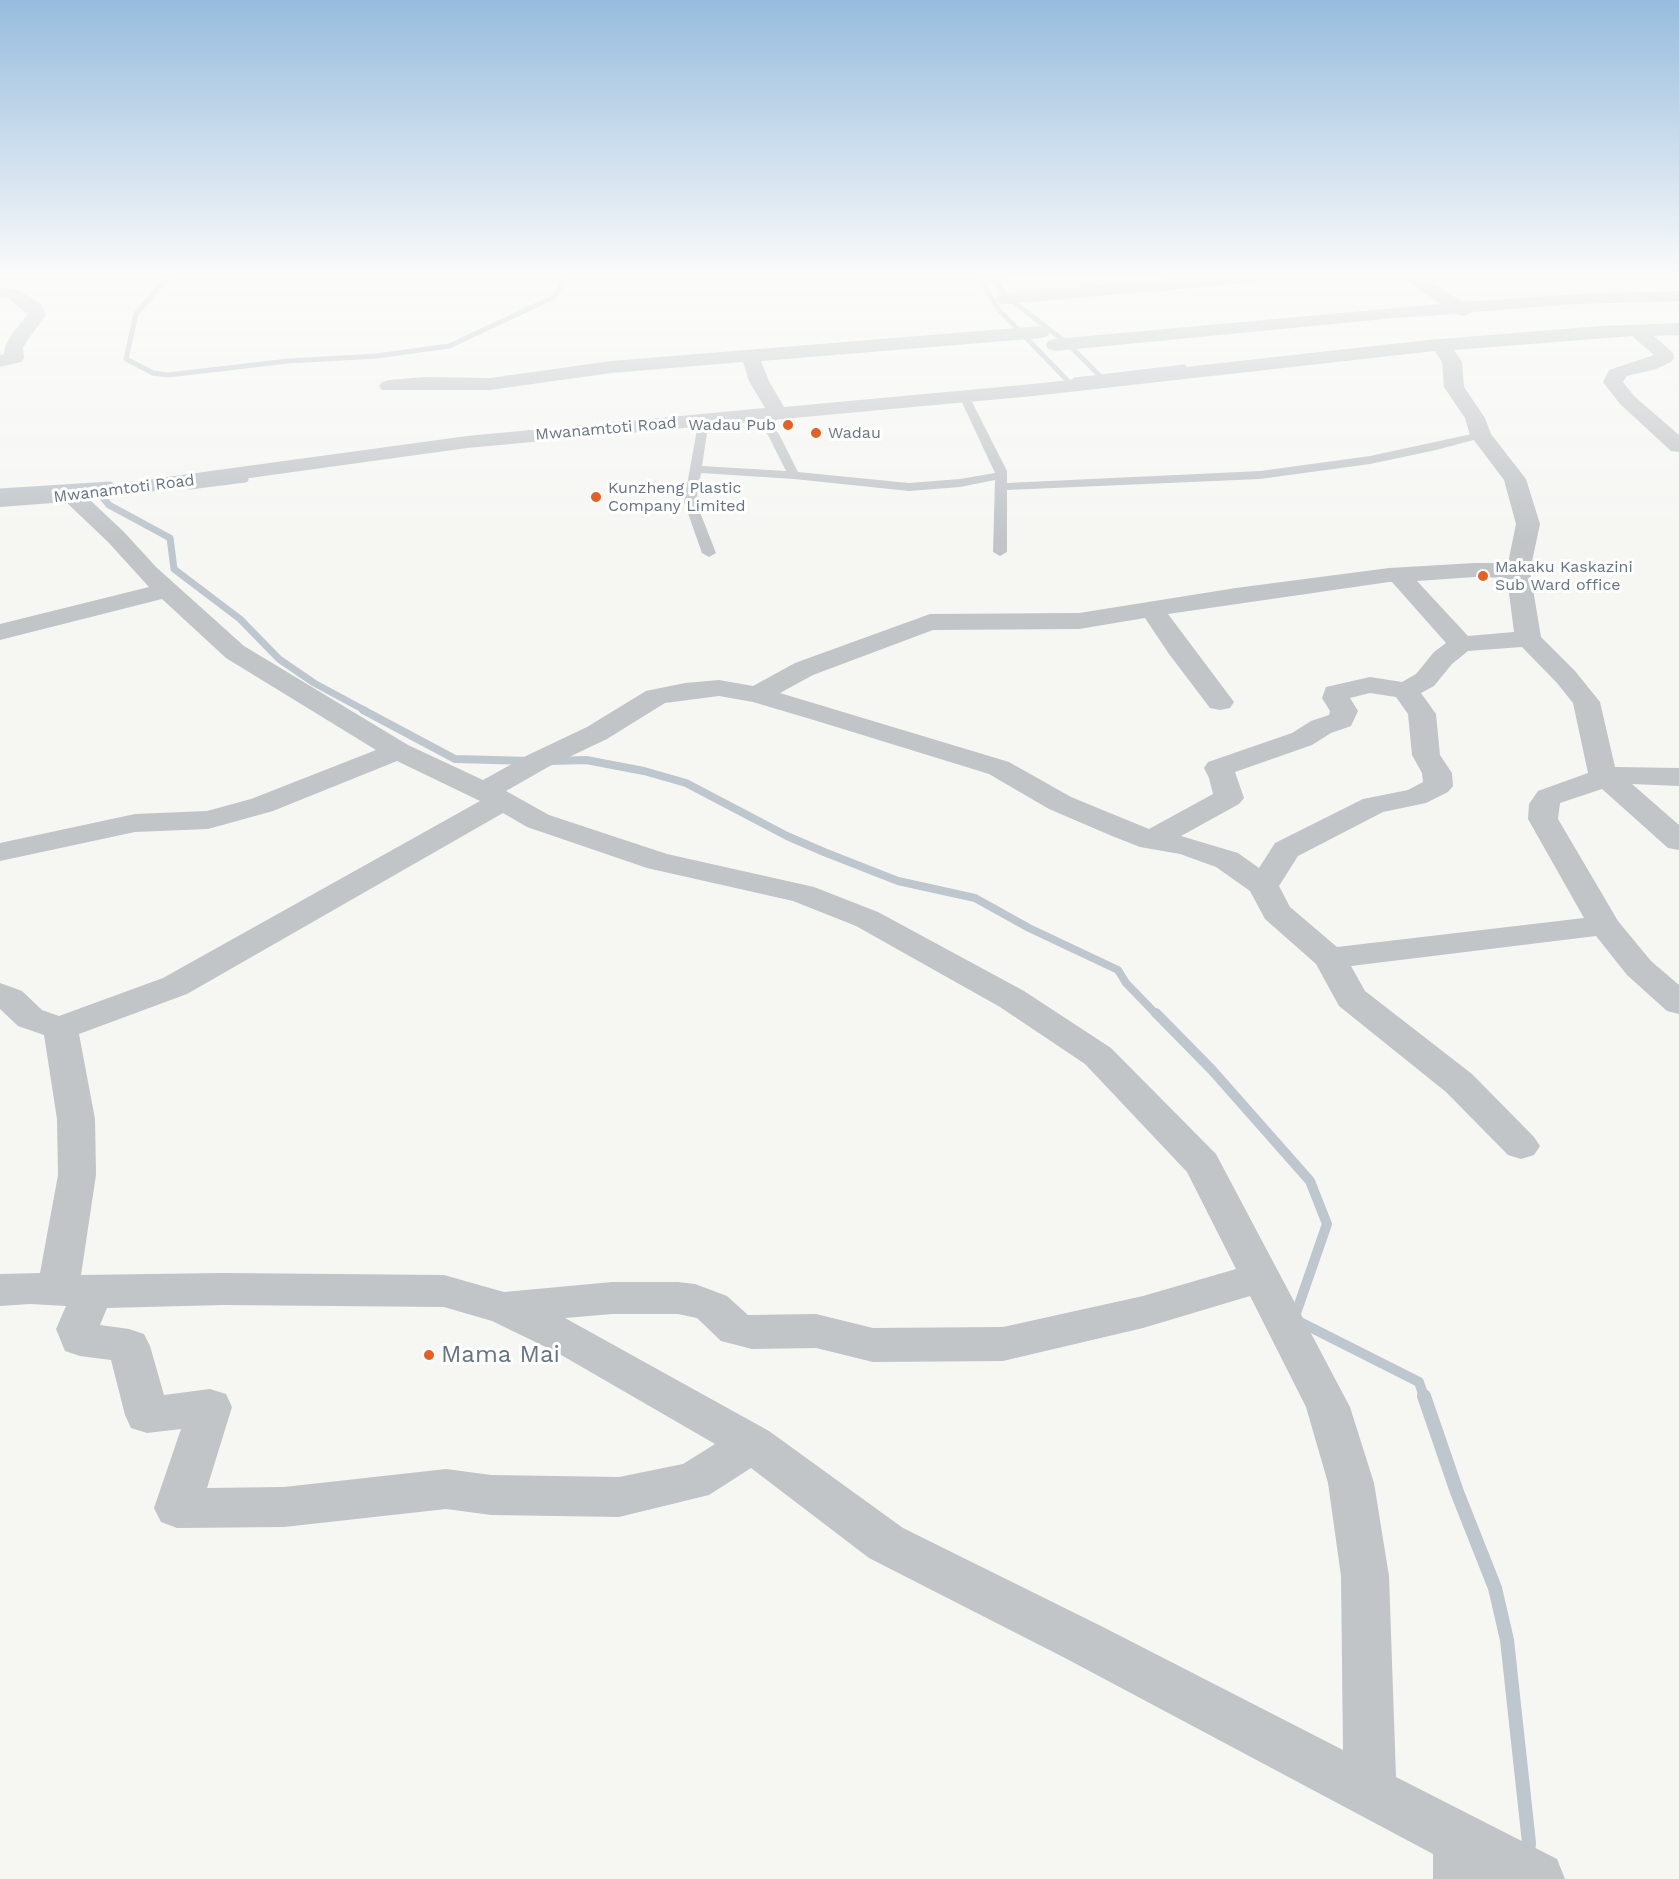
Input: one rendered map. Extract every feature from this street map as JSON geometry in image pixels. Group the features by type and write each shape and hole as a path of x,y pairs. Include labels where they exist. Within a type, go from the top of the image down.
{"street":[{"path":"389,386 425,383 490,384 628,366"},
{"path":"753,366 759,381 778,413"},
{"path":"1075,366 1081,372"},
{"name":"Mwanamtoti Road","path":"0,500 72,496 467,442 964,396 1081,372 1165,366"},
{"path":"1452,366 1454,387 1476,418 1481,435 1515,478 1528,524 1518,571 1527,639 1566,677 1586,702 1603,775 1679,841"},
{"path":"1646,366 1618,373 1613,382 1627,400 1679,446"},
{"path":"72,496 116,537 147,572 235,652 398,752 538,820 647,858 803,894 867,919 1012,999 1098,1056 1202,1164 1328,1407 1351,1484 1365,1576 1370,1793"},
{"path":"757,695 804,669 930,622 1079,621 1236,595 1398,575 1475,570 1518,571"},
{"path":"1398,575 1461,644"},
{"path":"0,632 168,590"},
{"path":"1153,610 1178,648 1220,702"},
{"path":"1406,691 1425,680 1443,658 1461,644 1527,639"},
{"path":"1151,840 1229,798 1224,778 1218,768 1302,739 1341,720 1344,711 1336,698 1336,693 1370,686 1387,686 1406,691 1422,714 1426,755 1437,773 1438,786 1416,797 1374,805 1286,850 1263,886"},
{"path":"0,994 10,999 30,1018 60,1028 175,986 493,797 538,761 597,733 656,697 685,691 719,688 757,695 999,768 1060,803 1151,840 1186,846 1227,860 1263,886 1276,912 1330,958 1351,998 1459,1083 1521,1146"},
{"path":"0,852 135,823 208,820 262,805 398,752"},
{"path":"1603,775 1679,777"},
{"path":"1603,775 1596,783 1554,794 1548,798 1544,804 1543,819 1604,925 1639,968 1679,1003"},
{"path":"1330,958 1512,938 1604,925"},
{"path":"60,1028 76,1119 75,1291 77,1329 80,1339 129,1346 147,1415 210,1407 177,1508 284,1507 446,1489 491,1496 619,1497 693,1481 753,1444"},
{"path":"504,1308 612,1298 678,1298 695,1300 712,1307 736,1329 752,1332 816,1331 873,1345 1003,1344 1143,1312 1261,1277"},
{"path":"0,1290 444,1291 504,1308 571,1340 753,1444 886,1543 1083,1642 1370,1793 1489,1864"}],"lane":[{"path":"964,396 1001,481 1000,552"},
{"path":"778,413 779,415 763,423 773,435 794,475"},
{"path":"703,420 690,502 709,553"},
{"path":"695,469 794,475 909,487 1001,481 1260,475 1370,460 1436,447 1481,435"}],"waterway":[{"path":"139,366 153,373 168,375 248,366"},
{"path":"1053,366 1068,381"},
{"path":"1090,366 1100,376"},
{"path":"1075,380 1184,367"},
{"path":"190,486 245,479"},
{"path":"0,492 110,485"},
{"path":"102,496 109,505 170,538 174,569 240,619 279,659 314,683 366,711"},
{"path":"363,710 455,759 531,761"},
{"path":"551,761 586,760 644,771 686,783 787,836 824,852 898,881 975,898 1029,928 1118,970 1126,983 1157,1015"},
{"path":"1156,1013 1212,1070 1310,1181 1327,1224 1294,1319 1419,1382 1424,1397"},
{"path":"1424,1396 1457,1492 1495,1588 1507,1640 1529,1843 1526,1879"}],"place":[{"name":"Wadau Pub","path":"788,425"},
{"name":"Wadau","path":"816,433"},
{"name":"Kunzheng Plastic Company Limited","path":"596,497"},
{"name":"Makaku Kaskazini Sub Ward office","path":"1483,576"},
{"name":"Mama Mai","path":"429,1355"}]}
